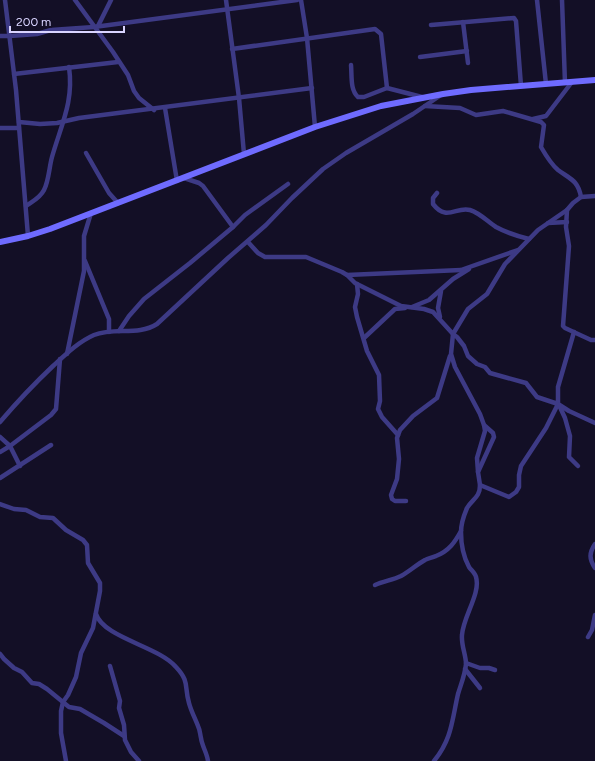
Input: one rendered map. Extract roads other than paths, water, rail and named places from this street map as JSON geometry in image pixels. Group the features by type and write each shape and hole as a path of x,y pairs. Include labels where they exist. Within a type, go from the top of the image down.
{"main road":[{"path":"0,242 28,236 177,181 315,127 381,106 423,97 471,90 595,80"}],"street":[{"path":"6,0 19,122 28,236"},
{"path":"75,0 96,27 128,75 130,83 138,98 154,110"},
{"path":"96,27 111,0"},
{"path":"226,0 239,98 244,154"},
{"path":"0,36 37,34 51,30 96,27 297,0"},
{"path":"301,0 312,88 315,127"},
{"path":"537,0 546,84"},
{"path":"533,119 546,116 550,112 568,82 562,0"},
{"path":"431,25 512,17 515,19 521,86"},
{"path":"463,22 468,63"},
{"path":"232,49 375,29 381,34 387,88"},
{"path":"420,57 467,51"},
{"path":"14,74 118,62"},
{"path":"351,65 354,93 358,97 364,97 387,88 423,97"},
{"path":"26,206 39,197 44,189 52,157 64,122 71,87 69,67"},
{"path":"19,122 40,124 64,122 312,88"},
{"path":"0,422 19,400 60,359 82,342 95,335 108,332 140,331 149,329 157,324 228,258 248,242 323,169 346,153 413,114 443,94"},
{"path":"425,106 460,108 476,115 489,114 503,110 533,119 544,125 541,147 555,167 576,182 580,190 581,197"},
{"path":"165,108 177,181"},
{"path":"0,128 19,128"},
{"path":"86,153 110,193 118,203"},
{"path":"184,178 199,182 203,186 233,227"},
{"path":"119,332 144,299 190,263 245,215 288,184"},
{"path":"437,193 433,198 433,204 437,209 451,213 466,209 472,210 495,227 510,234 529,239"},
{"path":"406,501 395,501 392,499 400,459 397,438 398,434 413,416 437,398 451,354 453,334 468,309 487,294 505,264 538,230 567,210 581,197 595,196"},
{"path":"567,210 566,227 569,246 563,326 591,340 595,340"},
{"path":"66,354 84,272 84,236 91,213"},
{"path":"548,223 567,222"},
{"path":"248,242 258,253 265,257 306,257 347,275 461,270 519,249"},
{"path":"84,257 109,319 108,332"},
{"path":"364,338 395,309 411,308 430,300 453,279 473,266"},
{"path":"347,275 357,284 401,306 434,312 445,326 458,337 468,356 477,364 485,367 490,373 526,383 537,397 558,404 595,424"},
{"path":"357,284 358,294 355,307 368,351 378,375 380,401 378,409 382,417 398,434"},
{"path":"440,319 438,308 441,290"},
{"path":"574,332 558,387 558,404 565,418 570,436 569,457 578,466"},
{"path":"376,585 400,576 413,569 426,559 443,553 450,548 461,531 467,508 479,494 480,485 477,458 485,431 484,425 480,414 456,369 451,354"},
{"path":"0,452 51,415 56,409 60,359"},
{"path":"480,485 505,496 512,496 516,492 520,484 518,475 521,466 546,428 558,404"},
{"path":"478,472 494,437 493,433 484,425"},
{"path":"0,437 10,446 20,466"},
{"path":"0,478 51,445"},
{"path":"0,504 14,510 26,510 40,517 53,518 66,530 84,540 87,545 88,563 100,583 100,591 93,628 79,657 76,677 68,695 63,702 61,711 61,734 66,761"},
{"path":"434,761 450,734 465,666 462,649 462,634 471,604 475,597 476,576 468,566 464,555 461,531"},
{"path":"595,544 590,555 590,561 595,568"},
{"path":"95,612 98,620 105,626 122,637 147,647 175,665 186,679 189,703 199,728 208,761"},
{"path":"588,637 592,630 595,615"},
{"path":"0,654 14,668 22,672 32,683 39,684 69,706 78,708 124,736"},
{"path":"110,666 120,701 119,708 124,725 124,736 131,752 139,761"},
{"path":"465,666 495,670"},
{"path":"465,666 480,688"}]}
